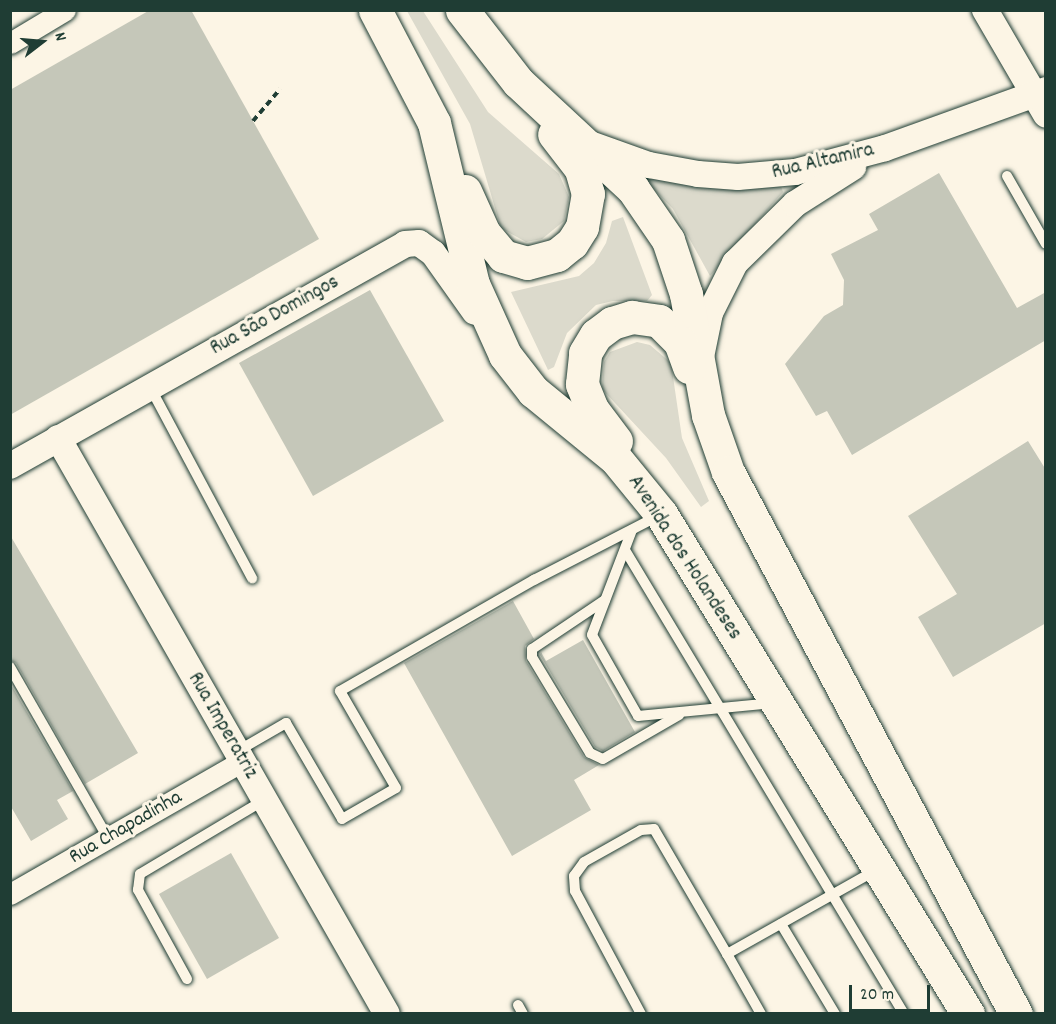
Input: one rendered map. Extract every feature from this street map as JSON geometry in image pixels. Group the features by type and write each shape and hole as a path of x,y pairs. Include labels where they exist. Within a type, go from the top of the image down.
{"main road":[{"name":"Avenida dos Holandeses","path":"375,10 429,109 473,284 505,355 533,392 616,459 661,514 968,1014"},
{"path":"429,109 479,221 496,250 511,260 536,262 557,255 572,243 582,227 587,206 580,169 464,14"},
{"path":"464,14 518,82 633,189 668,240 684,285 699,372 714,435 738,493"},
{"path":"661,514 630,460 592,409 582,384 582,363 587,347 604,328 621,320 651,318 674,333 686,359 705,432 1016,1014"}],"street":[{"path":"10,43 66,10"},
{"path":"985,10 1041,99"},
{"name":"Rua Altamira","path":"585,143 649,165 738,177 795,172 885,148 1041,99"},
{"name":"Rua Altamira","path":"699,372 710,313 735,263 795,204 885,148"},
{"name":"Rua São Domingos","path":"10,465 396,248 414,243 426,246 439,260 505,355"},
{"name":"Rua Imperatriz","path":"58,438 387,1014"},
{"name":"Rua Chapadinha","path":"10,894 108,838 239,757"}],"lane":[{"path":"1007,176 1046,244"},
{"path":"149,387 252,578"},
{"path":"239,757 285,723 342,819 396,788 340,691 534,580 661,514"},
{"path":"632,530 592,635 638,716 723,710 777,703"},
{"path":"626,550 904,1014"},
{"path":"606,600 532,648 532,657 590,753 603,759 682,713"},
{"path":"10,667 108,838"},
{"path":"188,979 138,890 140,874 264,800"},
{"path":"641,1014 574,891 574,876 584,862 641,830 654,829 762,1014"},
{"path":"727,954 879,868"},
{"path":"781,924 835,1014"}],"path":[{"path":"253,121 280,88"}],"shaded area":[{"path":"407,11 423,11 488,112 559,174 569,197 564,221 542,239 526,242 501,228 470,124"},
{"path":"645,173 780,183 783,192 710,276 673,209 642,177"},
{"path":"623,217 652,295 647,301 613,301 596,305 567,333 554,367 548,370 511,292 579,276 594,263 606,243 612,221"},
{"path":"637,342 650,345 671,363 682,438 709,501 701,507 666,458 602,389 604,362 610,352"}],"building":[{"path":"150,10 191,10 319,239 10,415 10,90"},
{"path":"939,173 1017,308 1046,292 1046,340 852,455 827,411 816,416 785,364 824,316 843,305 844,280 831,254 878,230 869,214"},
{"path":"370,290 444,421 313,496 239,363"},
{"path":"1028,441 1046,470 1046,623 953,677 918,617 957,594 908,516"},
{"path":"10,535 138,753 85,784 16,663 10,660"},
{"path":"513,601 534,639 525,646 526,661 584,757 599,765 574,780 591,810 512,856 404,663"},
{"path":"583,640 635,732 603,751 595,747 540,655 541,652 546,661"},
{"path":"10,683 73,791 57,800 68,819 31,841 10,805"},
{"path":"231,853 279,938 207,979 159,894"}]}
